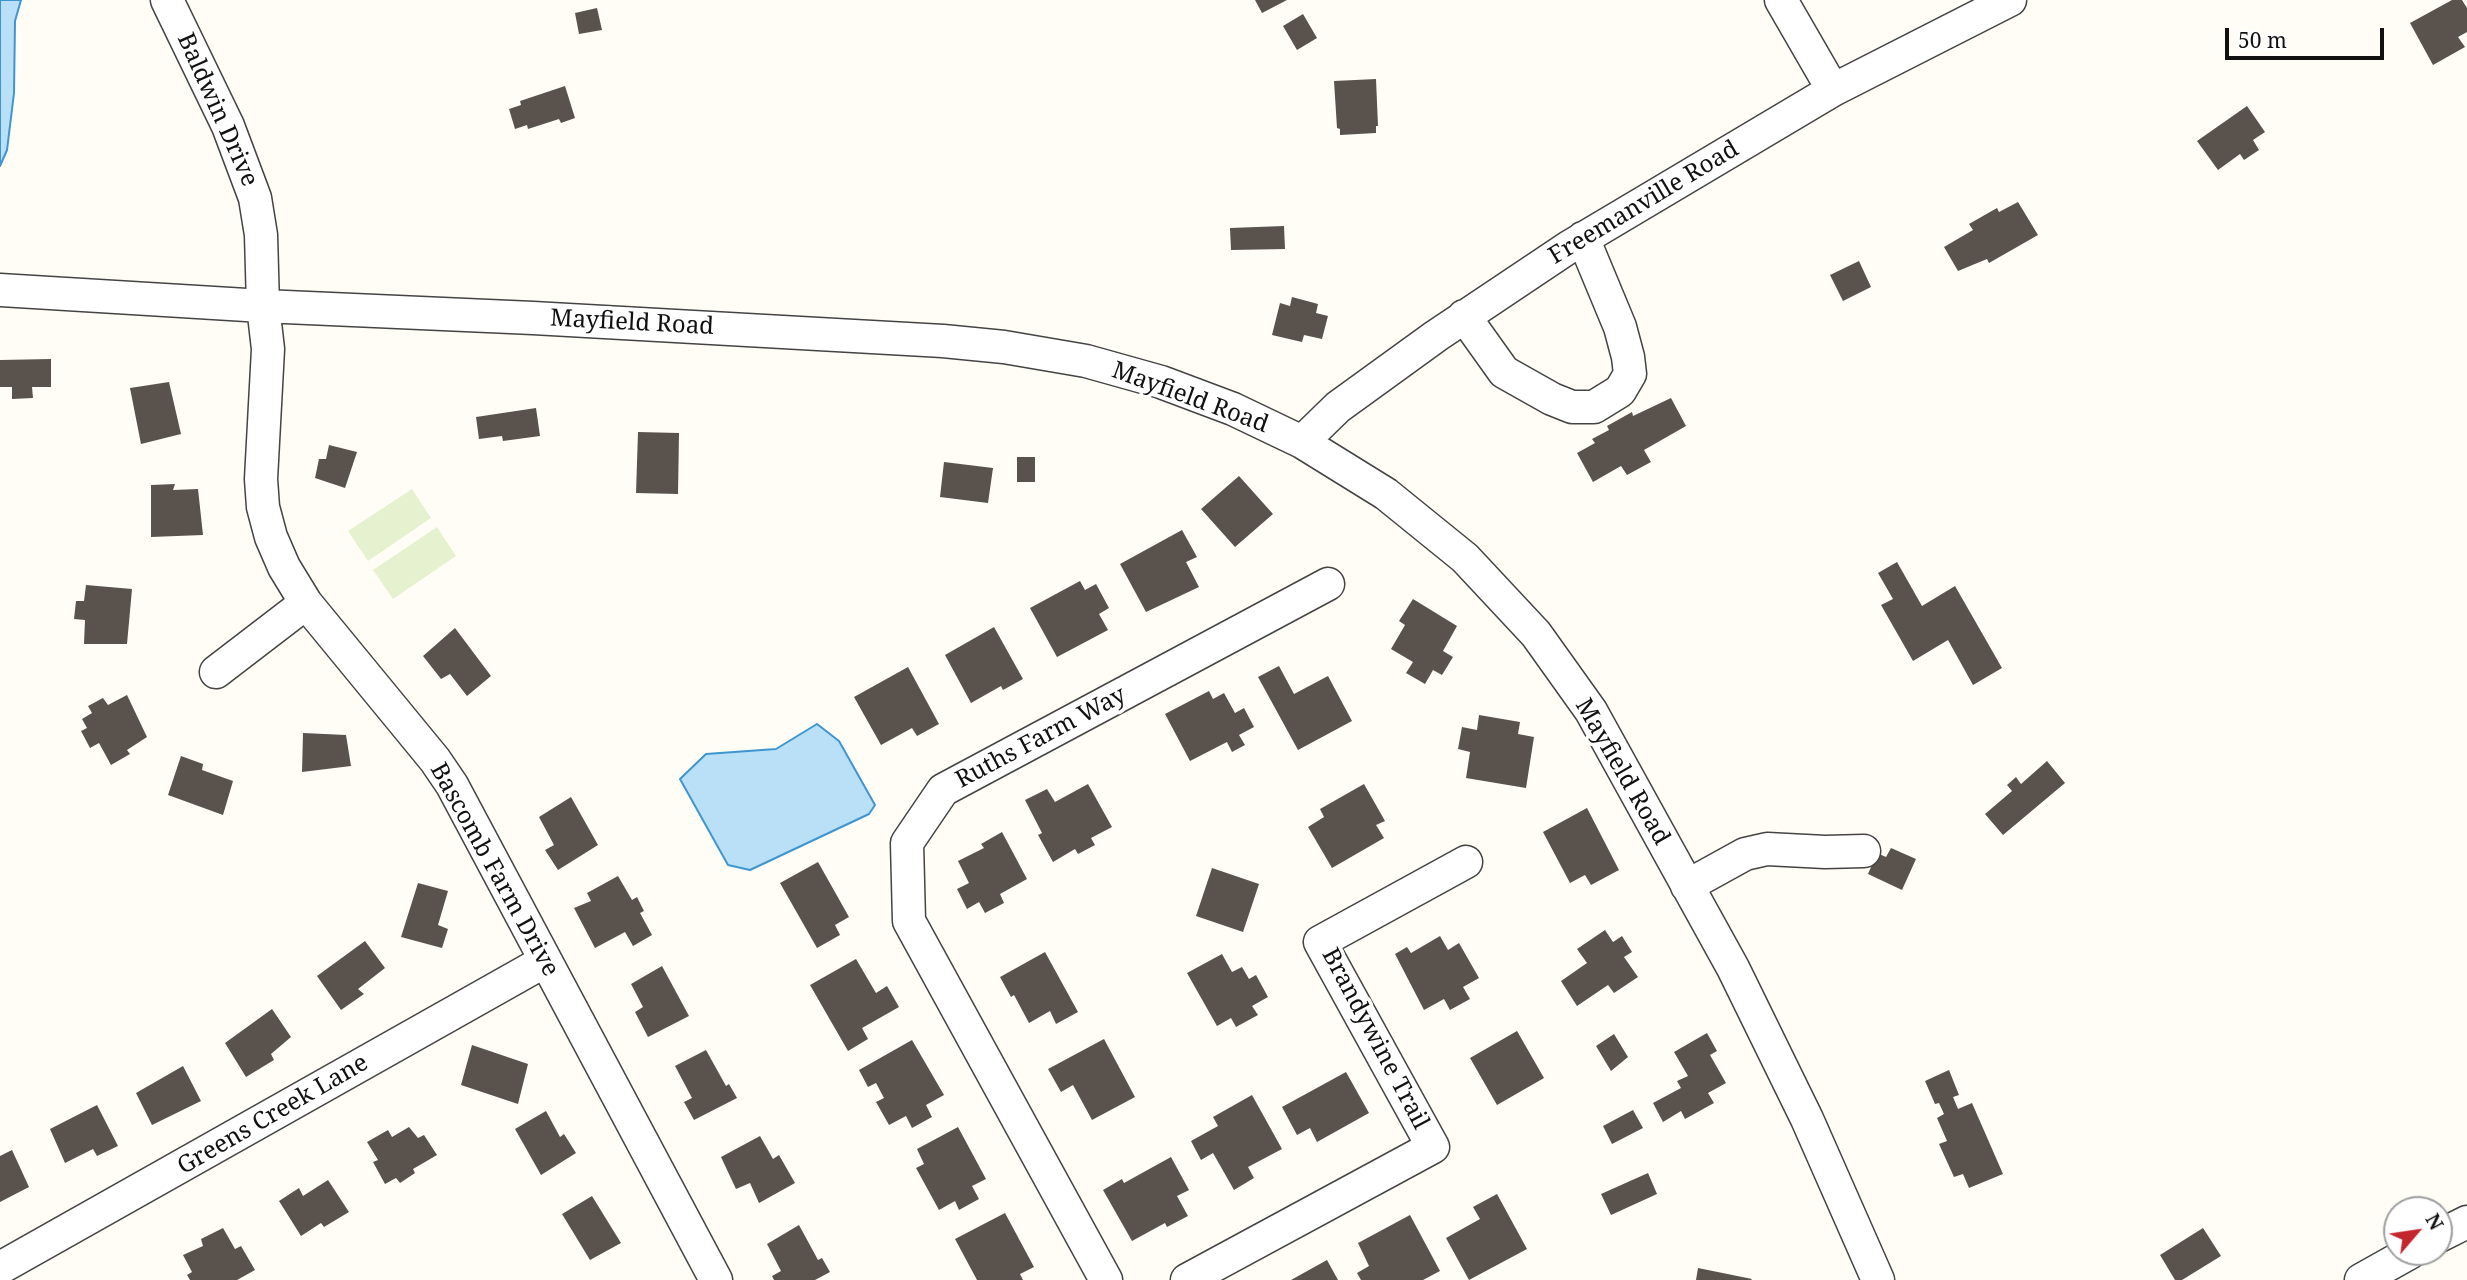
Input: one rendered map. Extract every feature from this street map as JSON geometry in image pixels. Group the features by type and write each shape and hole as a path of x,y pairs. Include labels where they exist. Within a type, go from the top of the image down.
{"street":[{"name":"Baldwin Drive","path":"167,0 228,126 255,198 261,235 263,306"},
{"path":"1781,0 1833,90"},
{"name":"Freemanville Road","path":"1302,442 1338,407 1464,316 1583,238 1833,90 2010,0"},
{"path":"1464,316 1504,372 1552,399 1572,407 1594,407 1620,391 1630,374 1628,357 1620,327 1583,238"},
{"name":"Mayfield Road","path":"0,290 943,341 1004,347 1086,361 1161,382 1233,409 1302,442 1386,494 1455,550 1536,634 1591,711 1732,968 1808,1119 1878,1280"},
{"name":"Bascomb Farm Drive","path":"263,306 268,349 261,479 263,507 271,537 284,567 306,603 435,760 452,785 716,1280"},
{"name":"Ruths Farm Way","path":"1106,1280 909,921 907,843 943,790 1328,584"},
{"path":"216,672 306,603"},
{"path":"1687,886 1745,854 1767,849 1825,852 1864,850"},
{"name":"Brandywine Trail","path":"1186,1280 1433,1147 1320,943 1466,862"},
{"name":"Greens Creek Lane","path":"19,1269 545,961"},
{"path":"2361,1280 2386,1266"}],"green space":[{"path":"412,489 431,518 368,561 348,531"},
{"path":"437,527 456,556 393,599 373,570"}],"water":[{"path":"0,0 21,0 15,21 14,93 7,150 0,166"},
{"path":"817,724 839,741 875,805 869,814 750,870 728,865 680,779 706,754 776,749"}],"building":[{"path":"1255,0 1287,0 1262,13"},
{"path":"2452,0 2462,0 2467,8 2467,32 2458,37 2465,47 2433,65 2410,23"},
{"path":"597,8 602,30 579,34 575,13"},
{"path":"1303,14 1317,38 1297,50 1283,26"},
{"path":"1376,79 1376,133 1340,135 1340,129 1337,128 1334,81"},
{"path":"565,86 575,118 561,123 559,119 528,129 527,125 515,129 509,109 521,105 520,101"},
{"path":"2247,106 2265,132 2253,140 2259,150 2244,160 2240,154 2218,170 2197,141"},
{"path":"2018,202 2038,235 1989,263 1987,259 1958,271 1944,247 1973,230 1969,224 1997,208 1999,212"},
{"path":"1284,226 1285,249 1231,250 1230,228"},
{"path":"1859,261 1871,287 1843,301 1830,275"},
{"path":"1292,297 1318,304 1316,313 1328,316 1322,339 1304,335 1302,342 1272,335 1280,303 1290,306"},
{"path":"51,359 51,387 32,387 33,398 12,399 12,387 0,387 0,360"},
{"path":"169,382 181,434 141,444 130,388"},
{"path":"1671,398 1686,426 1644,450 1651,462 1627,475 1621,466 1593,482 1577,453 1595,443 1592,439 1609,430 1607,426 1632,412 1633,416"},
{"path":"536,408 540,436 503,441 502,436 479,439 476,417"},
{"path":"638,432 679,433 678,494 636,493"},
{"path":"329,445 357,452 345,488 315,478 319,459 326,459"},
{"path":"1017,457 1035,457 1035,482 1017,482"},
{"path":"944,462 993,468 988,503 940,497"},
{"path":"1239,476 1273,514 1235,547 1201,509"},
{"path":"175,484 173,490 198,489 203,535 151,537 151,485"},
{"path":"1182,530 1197,557 1186,562 1199,587 1146,612 1120,564"},
{"path":"1897,562 1922,606 1955,586 2002,668 1973,685 1948,640 1913,661 1881,605 1893,599 1878,573"},
{"path":"1080,581 1085,590 1096,584 1109,608 1099,614 1108,630 1057,657 1030,608"},
{"path":"86,585 132,589 127,644 84,644 85,620 74,619 76,601 84,601"},
{"path":"1413,599 1457,626 1443,651 1453,657 1442,675 1433,670 1425,684 1406,673 1413,662 1391,649 1405,625 1399,621"},
{"path":"994,627 1023,679 1003,690 1001,686 971,703 945,655"},
{"path":"455,628 491,676 467,696 450,674 441,679 423,656"},
{"path":"1279,666 1294,694 1328,676 1352,721 1298,750 1258,677"},
{"path":"908,667 939,724 917,736 912,728 881,745 854,697"},
{"path":"1209,691 1213,699 1224,693 1235,713 1244,708 1254,727 1239,735 1245,745 1232,752 1227,742 1190,761 1165,714"},
{"path":"127,695 147,737 127,750 130,754 111,765 99,743 90,748 81,731 87,728 82,719 92,713 88,706 103,698 108,705"},
{"path":"1479,715 1520,722 1518,734 1534,737 1526,788 1466,778 1470,752 1458,749 1462,727 1477,730"},
{"path":"303,733 346,735 351,766 302,772"},
{"path":"181,756 203,764 202,770 233,781 223,815 168,795"},
{"path":"2047,761 2065,783 2003,835 1985,814 2012,791 2007,785 2016,777 2021,784"},
{"path":"1088,784 1112,827 1091,838 1095,845 1078,854 1075,849 1053,862 1038,835 1042,833 1025,800 1047,789 1055,802"},
{"path":"1364,784 1385,821 1376,825 1384,838 1332,868 1308,827 1324,817 1320,809"},
{"path":"571,797 598,845 558,870 545,850 554,845 539,817"},
{"path":"1587,808 1619,870 1591,885 1585,875 1570,883 1543,832"},
{"path":"1002,832 1027,879 1000,894 1004,903 985,913 979,902 967,909 957,889 969,883 958,861 984,848 981,844"},
{"path":"1891,848 1916,859 1902,890 1868,874 1877,853 1886,857"},
{"path":"818,862 849,917 835,925 840,935 817,948 780,883"},
{"path":"1212,868 1259,884 1243,932 1196,916"},
{"path":"618,876 632,900 637,897 644,911 640,913 652,935 633,946 625,932 595,948 574,908 591,901 587,893"},
{"path":"418,883 448,891 438,925 448,929 442,948 401,937"},
{"path":"1605,930 1613,942 1622,936 1632,952 1624,957 1638,977 1614,993 1608,985 1577,1006 1561,981 1587,963 1577,949"},
{"path":"1440,936 1448,950 1459,943 1479,978 1463,987 1470,999 1450,1010 1444,999 1424,1010 1395,954 1407,947 1411,953"},
{"path":"365,941 385,968 358,989 364,994 341,1010 317,976"},
{"path":"1045,952 1078,1012 1056,1024 1050,1011 1029,1023 1014,995 1011,997 1000,977"},
{"path":"1222,954 1232,972 1242,967 1249,979 1256,975 1268,997 1252,1006 1258,1015 1236,1027 1231,1018 1217,1026 1187,973"},
{"path":"856,959 876,993 887,986 899,1007 862,1028 868,1039 848,1051 810,985"},
{"path":"662,966 689,1016 648,1037 635,1012 643,1007 631,984"},
{"path":"272,1009 291,1037 271,1054 274,1060 246,1077 225,1043"},
{"path":"1517,1031 1544,1078 1497,1105 1470,1058"},
{"path":"1707,1033 1717,1051 1710,1055 1726,1083 1708,1093 1714,1103 1685,1119 1681,1111 1663,1122 1653,1103 1681,1088 1677,1081 1688,1076 1674,1052"},
{"path":"1614,1034 1628,1057 1611,1071 1596,1046"},
{"path":"1104,1039 1135,1097 1092,1120 1073,1085 1061,1092 1048,1069"},
{"path":"912,1040 944,1095 926,1105 932,1117 912,1128 906,1116 889,1125 876,1102 884,1098 876,1083 868,1087 859,1070"},
{"path":"472,1045 528,1064 518,1104 461,1085"},
{"path":"706,1050 726,1086 729,1084 737,1098 694,1120 684,1102 692,1098 675,1066"},
{"path":"183,1066 201,1101 152,1125 136,1093"},
{"path":"1949,1070 1959,1095 1953,1097 1958,1109 1972,1103 2003,1174 1969,1188 1963,1174 1954,1177 1939,1144 1947,1141 1937,1118 1944,1114 1939,1103 1935,1104 1925,1081"},
{"path":"1346,1072 1369,1113 1317,1142 1310,1128 1297,1135 1282,1107"},
{"path":"1252,1095 1282,1149 1248,1167 1254,1178 1234,1190 1213,1153 1201,1160 1191,1141 1218,1126 1213,1117"},
{"path":"97,1105 118,1146 97,1156 93,1149 65,1163 50,1129"},
{"path":"1633,1110 1643,1128 1612,1144 1603,1126"},
{"path":"546,1111 560,1137 564,1134 576,1153 541,1175 515,1129"},
{"path":"409,1127 418,1138 424,1135 437,1155 413,1169 415,1173 400,1183 396,1178 385,1184 373,1162 378,1160 367,1142 388,1130 392,1137"},
{"path":"958,1127 986,1179 972,1186 979,1199 959,1210 955,1201 939,1210 916,1168 924,1164 917,1149"},
{"path":"760,1136 773,1159 779,1155 795,1183 759,1203 750,1183 736,1189 721,1157"},
{"path":"12,1150 29,1187 0,1202 0,1156"},
{"path":"1171,1157 1189,1190 1177,1196 1188,1216 1167,1227 1165,1223 1132,1241 1103,1190 1122,1179 1124,1183"},
{"path":"1648,1173 1657,1194 1611,1215 1601,1194"},
{"path":"328,1180 349,1212 324,1227 321,1223 301,1236 279,1201 299,1188 303,1196"},
{"path":"1497,1194 1527,1249 1469,1280 1446,1238 1480,1219 1473,1207"},
{"path":"592,1196 621,1243 590,1260 562,1214"},
{"path":"1005,1213 1034,1267 1020,1274 1023,1280 977,1280 955,1239"},
{"path":"1410,1215 1440,1271 1423,1280 1361,1280 1357,1273 1369,1266 1358,1243"},
{"path":"799,1225 818,1260 822,1258 830,1272 815,1280 774,1280 772,1276 781,1271 767,1244"},
{"path":"223,1228 235,1249 241,1246 255,1270 237,1280 190,1280 187,1275 192,1272 183,1255 203,1246 201,1239"},
{"path":"2203,1228 2221,1256 2182,1280 2175,1280 2160,1255"},
{"path":"1327,1260 1338,1280 1291,1280"},
{"path":"1698,1268 1752,1279 1696,1280"}]}
